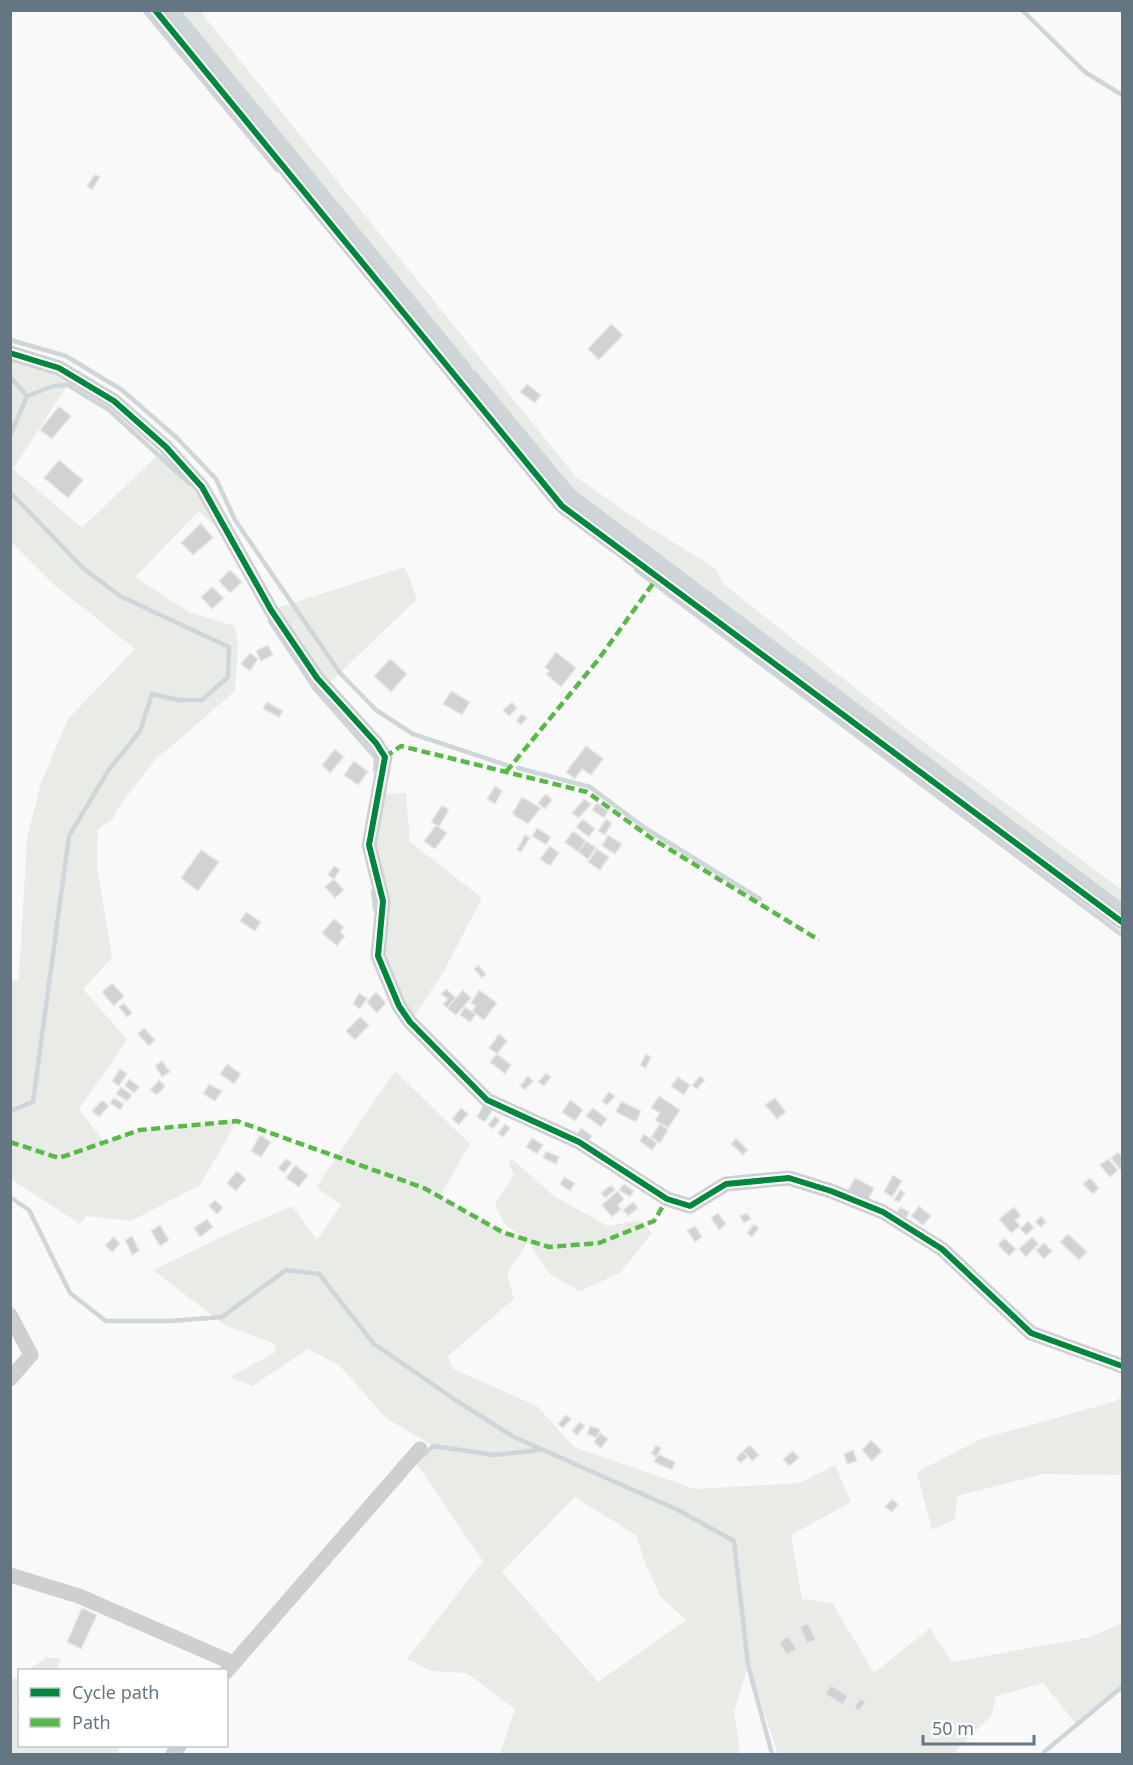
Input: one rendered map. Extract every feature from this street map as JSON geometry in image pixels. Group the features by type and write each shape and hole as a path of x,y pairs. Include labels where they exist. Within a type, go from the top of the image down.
{"street":[{"path":"155,10 562,506 1122,922"},
{"path":"10,353 58,368 114,401 166,447 202,487 271,610 317,678 381,750 385,757 369,845 383,901 378,956 399,1006 410,1022 487,1100 579,1142 667,1200 690,1206 726,1184 789,1178 831,1191 883,1212 942,1249 1031,1333 1122,1366"},
{"path":"10,1315 31,1354 10,1379"},
{"path":"10,1575 79,1596 230,1667 420,1449"}],"shaded area":[{"path":"155,11 200,11 576,477 636,519 716,569 722,583 906,728 1122,890 1122,922 562,506"},
{"path":"11,353 73,377 13,469 82,528 166,447 202,487 219,530 199,511 135,577 189,612 234,626 238,642 235,691 154,761 118,808 114,818 98,829 97,868 112,958 83,989 127,1040 79,1109 104,1142 140,1130 237,1121 200,1185 131,1221 86,1216 80,1224 11,1179 10,982 19,979 27,838 41,783 68,719 135,649 53,584 11,542"},
{"path":"405,567 417,599 325,687 271,610"},
{"path":"406,793 410,842 482,898 444,971 410,1022 378,956 375,871 379,794"},
{"path":"395,1071 470,1144 440,1196 502,1232 526,1240 503,1222 495,1203 514,1176 508,1162 512,1159 555,1197 608,1226 640,1220 652,1233 620,1273 579,1291 550,1274 528,1241 507,1275 514,1299 448,1356 453,1369 537,1406 574,1447 695,1489 800,1483 835,1465 851,1502 791,1535 802,1599 832,1603 874,1673 930,1628 952,1662 1091,1637 1122,1623 1122,1687 1077,1725 1043,1683 996,1696 991,1716 956,1750 959,1754 778,1754 748,1666 734,1712 740,1754 500,1754 515,1709 467,1673 431,1671 407,1659 483,1561 416,1463 432,1445 386,1418 339,1365 308,1349 252,1386 230,1377 274,1353 276,1344 226,1326 153,1270 292,1206 317,1240 341,1205 316,1187","holes":["575,1497 636,1535 646,1566 661,1597 686,1620 598,1682 502,1572"]},
{"path":"1122,1396 1122,1475 1042,1474 957,1496 955,1519 932,1530 917,1472 981,1439 1116,1401"},
{"path":"47,1657 61,1659 56,1669 29,1669"},
{"path":"18,1677 18,1747 120,1747 116,1754 11,1754 11,1680"}],"building":[{"path":"95,174 100,177 92,190 87,186"},
{"path":"611,324 623,335 599,360 588,349"},
{"path":"527,384 541,395 535,403 520,392"},
{"path":"59,406 71,416 52,439 40,430"},
{"path":"59,460 83,480 68,498 44,478"},
{"path":"201,523 213,538 193,555 181,543"},
{"path":"230,570 242,582 230,593 219,581"},
{"path":"212,587 224,598 212,609 201,597"},
{"path":"268,645 273,655 261,661 256,651"},
{"path":"556,652 576,668 561,687 546,674 549,671 545,667"},
{"path":"250,653 258,659 250,671 241,664"},
{"path":"390,659 407,674 391,692 374,676"},
{"path":"451,691 470,702 462,715 443,704"},
{"path":"267,702 283,711 279,717 263,709"},
{"path":"512,702 517,708 509,716 503,710"},
{"path":"522,714 527,718 521,725 516,721"},
{"path":"586,746 603,759 591,775 582,769 575,779 566,772"},
{"path":"335,749 344,757 330,773 322,765"},
{"path":"354,761 368,772 358,785 344,775"},
{"path":"495,786 502,791 495,804 487,799"},
{"path":"546,794 552,800 545,809 538,803"},
{"path":"522,797 541,808 528,824 512,814"},
{"path":"584,799 591,804 579,818 572,813"},
{"path":"597,803 608,811 604,818 592,810"},
{"path":"442,805 449,810 439,827 431,822"},
{"path":"583,819 595,829 589,837 576,827"},
{"path":"606,819 612,823 605,835 598,831"},
{"path":"436,825 447,833 435,849 424,841"},
{"path":"537,828 551,837 546,845 532,836"},
{"path":"573,831 586,841 578,852 565,842"},
{"path":"525,835 530,838 521,852 517,850"},
{"path":"608,835 622,844 615,854 602,846"},
{"path":"586,841 596,848 588,859 578,852"},
{"path":"550,846 559,853 550,866 540,859"},
{"path":"597,849 609,857 600,870 588,862"},
{"path":"201,850 219,862 198,891 181,878"},
{"path":"334,866 340,870 334,879 328,875"},
{"path":"334,879 344,890 335,898 325,887"},
{"path":"246,912 261,922 255,931 240,921"},
{"path":"334,919 344,927 340,932 345,936 337,946 322,933"},
{"path":"478,965 486,974 482,978 474,969"},
{"path":"112,983 124,996 114,1006 102,992"},
{"path":"446,989 456,998 447,1008 443,1004 448,999 441,994"},
{"path":"463,990 471,998 456,1015 447,1008"},
{"path":"479,990 497,1003 484,1020 472,1011 476,1006 471,1003"},
{"path":"376,992 386,1003 377,1013 367,1002"},
{"path":"359,993 367,998 360,1009 353,1004"},
{"path":"124,1003 132,1013 127,1017 119,1007"},
{"path":"465,1007 476,1014 470,1022 460,1015"},
{"path":"360,1017 369,1025 355,1040 346,1031"},
{"path":"144,1028 155,1040 149,1046 138,1034"},
{"path":"499,1034 507,1041 497,1054 489,1048"},
{"path":"497,1054 511,1065 505,1074 490,1062"},
{"path":"646,1054 651,1057 646,1068 640,1065"},
{"path":"162,1061 170,1072 162,1077 155,1066"},
{"path":"227,1064 241,1074 234,1084 220,1074"},
{"path":"120,1069 127,1074 119,1086 112,1081"},
{"path":"546,1073 551,1077 544,1086 538,1082"},
{"path":"528,1076 533,1081 525,1090 520,1086"},
{"path":"700,1076 705,1080 697,1089 692,1085"},
{"path":"678,1077 690,1085 684,1095 671,1086"},
{"path":"129,1079 139,1087 134,1093 125,1086"},
{"path":"159,1080 165,1086 157,1095 150,1090"},
{"path":"209,1084 222,1091 215,1101 203,1094"},
{"path":"121,1087 132,1095 127,1101 116,1094"},
{"path":"609,1092 615,1096 607,1105 602,1101"},
{"path":"659,1096 680,1110 668,1128 655,1120 660,1113 651,1108"},
{"path":"114,1098 124,1104 120,1110 110,1103"},
{"path":"775,1098 786,1112 777,1119 765,1105"},
{"path":"102,1100 109,1106 99,1117 92,1111"},
{"path":"570,1100 583,1110 575,1121 562,1112"},
{"path":"621,1101 641,1111 636,1122 616,1112"},
{"path":"484,1104 493,1109 485,1122 477,1117"},
{"path":"461,1108 468,1114 459,1125 452,1119"},
{"path":"593,1108 607,1119 601,1127 586,1116"},
{"path":"495,1116 500,1120 493,1129 488,1125"},
{"path":"505,1124 510,1128 503,1137 498,1133"},
{"path":"660,1124 668,1130 660,1143 651,1137"},
{"path":"581,1128 592,1136 588,1142 577,1134"},
{"path":"644,1134 657,1143 652,1150 640,1141"},
{"path":"260,1135 271,1142 261,1157 251,1151"},
{"path":"532,1138 543,1145 537,1154 526,1147"},
{"path":"736,1138 748,1150 743,1155 731,1144"},
{"path":"546,1151 559,1157 556,1164 543,1158"},
{"path":"1118,1152 1122,1157 1121,1170 1111,1158"},
{"path":"286,1159 292,1163 284,1173 278,1168"},
{"path":"1108,1159 1118,1170 1110,1177 1100,1165"},
{"path":"295,1165 308,1175 299,1187 286,1178"},
{"path":"237,1171 246,1179 236,1191 227,1183"},
{"path":"893,1175 902,1181 892,1197 884,1192"},
{"path":"564,1177 575,1183 570,1191 560,1184"},
{"path":"855,1178 874,1188 867,1202 847,1192"},
{"path":"1090,1178 1099,1188 1093,1194 1083,1184"},
{"path":"624,1184 634,1191 630,1197 619,1190"},
{"path":"611,1185 615,1190 605,1198 601,1193"},
{"path":"900,1190 905,1193 899,1202 894,1200"},
{"path":"617,1191 624,1199 618,1205 621,1209 612,1217 602,1205"},
{"path":"215,1200 223,1208 217,1214 209,1206"},
{"path":"633,1202 638,1208 628,1216 623,1210"},
{"path":"919,1206 931,1216 923,1225 911,1216"},
{"path":"900,1207 909,1212 906,1218 897,1212"},
{"path":"1014,1207 1021,1216 1015,1220 1020,1226 1011,1233 999,1219"},
{"path":"718,1213 726,1224 719,1230 711,1218"},
{"path":"747,1213 751,1219 744,1223 740,1216"},
{"path":"1041,1216 1046,1222 1041,1227 1035,1222"},
{"path":"207,1219 213,1227 200,1237 194,1228"},
{"path":"1028,1221 1034,1228 1026,1235 1020,1229"},
{"path":"754,1224 759,1228 752,1237 747,1233"},
{"path":"160,1225 169,1240 160,1246 151,1231"},
{"path":"695,1226 702,1237 695,1242 687,1230"},
{"path":"1068,1234 1087,1252 1079,1260 1060,1242"},
{"path":"132,1236 139,1251 132,1255 125,1240"},
{"path":"113,1237 120,1243 113,1252 105,1246"},
{"path":"1032,1237 1038,1244 1026,1257 1019,1249"},
{"path":"1004,1238 1016,1249 1009,1256 998,1245"},
{"path":"1044,1243 1052,1251 1044,1259 1036,1250"},
{"path":"566,1415 571,1419 563,1428 558,1424"},
{"path":"579,1422 585,1426 577,1435 572,1431"},
{"path":"590,1426 600,1429 597,1438 587,1434"},
{"path":"600,1433 608,1439 601,1448 594,1442"},
{"path":"871,1440 882,1451 872,1461 862,1450"},
{"path":"656,1445 661,1448 657,1457 651,1454"},
{"path":"750,1445 759,1455 752,1461 743,1451"},
{"path":"853,1450 857,1461 847,1464 844,1454"},
{"path":"743,1451 748,1456 741,1463 736,1458"},
{"path":"793,1451 799,1458 789,1466 783,1459"},
{"path":"658,1454 675,1462 672,1470 654,1462"},
{"path":"892,1499 898,1504 892,1512 885,1507"},
{"path":"82,1608 97,1615 81,1649 67,1642"},
{"path":"808,1623 816,1640 807,1643 800,1627"},
{"path":"788,1636 797,1649 787,1655 779,1643"},
{"path":"831,1685 848,1696 843,1705 825,1694"},
{"path":"861,1698 866,1702 859,1711 854,1707"}],"waterway":[{"path":"144,10 277,170"},
{"path":"171,10 464,369"},
{"path":"1022,10 1085,72 1122,95"},
{"path":"10,340 66,356 122,390 177,438 216,479 235,520 340,673 376,710 413,734 506,765"},
{"path":"10,377 27,396 10,436"},
{"path":"471,377 569,495 1122,912"},
{"path":"27,396 53,386 68,385 109,410 190,484"},
{"path":"10,492 83,568 120,596 229,647 228,677 202,700 179,700 152,694 140,731 108,771 69,836 33,1102 10,1111"},
{"path":"636,570 1122,935"},
{"path":"270,621 315,689 376,758 375,770"},
{"path":"518,768 590,787 645,828 760,899"},
{"path":"373,891 375,909"},
{"path":"10,1197 29,1210 70,1293 106,1321 170,1321 222,1317 286,1270 319,1274 374,1344 457,1401 512,1436 678,1510 734,1541 748,1665 772,1754"},
{"path":"424,1455 433,1446 494,1455 539,1450"},
{"path":"1044,1754 1122,1687"}],"marked path":[{"path":"506,772 598,660 657,578"},
{"path":"385,757 401,746 587,792 651,838 819,940"},
{"path":"10,1142 59,1158 140,1130 237,1121 424,1188 502,1232 549,1247 599,1243 654,1221 667,1199"}],"cycle path":[{"path":"155,10 562,506 1122,922"},
{"path":"10,353 59,368 114,401 166,447 202,487 271,610 317,678 376,743 385,757 369,845 383,901 378,956 399,1006 410,1022 487,1100 579,1142 667,1199 690,1206 726,1184 789,1178 831,1191 883,1212 942,1249 1031,1333 1122,1366"}]}
